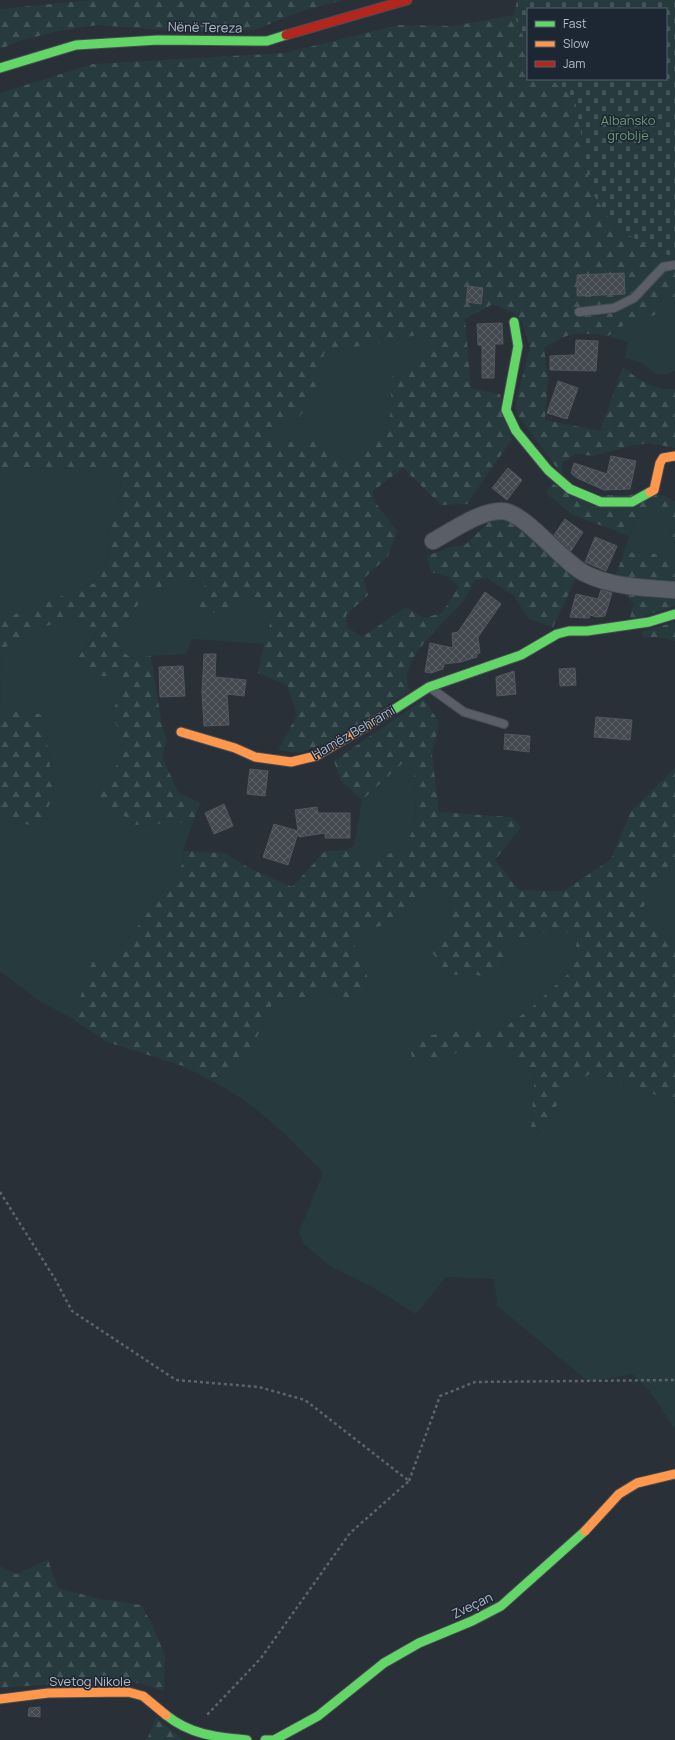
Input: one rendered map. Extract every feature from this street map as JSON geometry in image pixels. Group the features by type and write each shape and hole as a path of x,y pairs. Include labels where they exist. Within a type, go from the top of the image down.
{"street":[{"name":"Nënë Tereza","path":"0,68 76,45 158,40 267,41 407,0"},
{"path":"514,322 518,346 506,410 516,431 548,470 570,489 601,502 632,502 654,490 660,463 663,458 675,456"},
{"path":"433,541 474,519 503,511 513,513 560,555 585,574 603,580 644,588 675,590"},
{"name":"Hamëz Behrami","path":"181,732 234,748 255,757 291,762 303,760 316,756 351,736 430,687 522,655 557,634 569,631 601,629 649,622 675,614"},
{"name":"Zveçan","path":"265,1740 274,1740 318,1716 384,1663 419,1643 472,1621 501,1606 575,1541 618,1494 637,1483 675,1474"},
{"name":"Svetog Nikole","path":"0,1699 48,1693 128,1692 143,1696 192,1736"},
{"path":"192,1736 247,1740"}],"lane":[{"path":"579,312 614,308 634,298 663,267 675,265"},
{"path":"430,687 464,712 504,724"}],"path":[{"path":"0,1192 56,1279 72,1311 176,1380 259,1387 305,1400 409,1481"},
{"path":"192,1736 261,1658 350,1533 409,1481 440,1396 475,1382 675,1380"}],"green space":[{"path":"91,0 345,0 305,10 254,30 187,32 97,25 54,32 19,41 0,49 0,9"},
{"name":"Albansko groblje","path":"517,0 675,0 675,257 672,257 616,229 591,191 575,99 552,80 667,80 667,8 527,8 527,45 514,15"},
{"path":"514,15 527,45 527,80 552,80 575,99 591,191 672,257 675,257 675,298 662,298 655,315 622,326 608,336 574,334 561,338 544,348 548,379 545,420 600,431 623,367 653,386 675,389 675,448 649,443 633,445 594,456 576,454 562,463 562,475 516,413 516,401 530,348 522,321 513,313 493,304 465,319 471,388 500,394 512,439 467,504 441,505 403,468 373,491 374,501 397,531 388,556 363,579 368,595 346,615 347,627 362,637 406,607 423,618 442,613 459,586 448,577 431,572 427,556 447,548 465,545 491,520 504,518 578,574 553,627 529,619 513,595 487,578 475,580 464,600 435,630 416,654 410,666 407,679 410,691 327,743 298,753 278,750 297,715 287,685 258,673 264,644 272,617 249,598 218,612 197,615 192,599 207,584 192,577 148,591 118,632 119,649 133,659 151,656 162,726 167,740 162,757 178,792 200,803 193,822 136,825 109,805 93,798 117,765 122,736 111,714 126,683 113,676 94,676 78,657 98,632 76,616 41,628 2,649 0,705 0,620 95,583 109,555 107,532 119,503 121,480 104,468 77,469 21,467 0,474 0,93 93,64 284,53 399,25 453,26","holes":["427,333 426,349 413,362 387,380 393,402 386,433 353,463 334,455 322,438 273,444 267,429 297,420 319,390 324,353"]},
{"path":"662,298 675,298 675,371 668,374 655,374 642,363 625,358 628,342 608,336 622,326 655,315"},
{"path":"428,332 426,349 413,362 387,380 393,402 386,433 353,463 334,455 322,438 273,444 267,429 297,420 319,390 324,353"},
{"path":"21,467 77,469 104,468 121,479 119,503 107,532 109,555 95,583 0,620 0,474"},
{"path":"552,483 573,496 659,494 675,501 675,542 670,540 671,528 664,514 653,511 634,521 629,536 571,514 546,493"},
{"path":"653,511 664,514 671,528 670,540 675,542 675,558 659,554 624,552 634,521"},
{"path":"624,552 659,554 675,558 675,582 615,578"},
{"path":"191,577 208,584 218,612 249,598 273,617 264,644 192,639 186,654 151,656 133,659 119,649 118,632 148,591"},
{"path":"633,591 675,597 675,606 629,621 634,604 625,595"},
{"path":"76,616 98,631 78,657 94,676 113,676 126,683 111,714 122,736 117,765 93,798 109,805 136,825 193,822 183,851 184,862 128,940 106,959 81,998 73,1019 39,1001 0,971 0,821 40,826 54,794 43,714 0,711 0,705 2,649 41,628"},
{"path":"675,622 675,641 656,637 643,638 641,632"},
{"path":"424,699 439,722 432,755 439,812 511,817 521,827 495,860 519,890 564,891 611,859 631,811 675,768 675,859 655,881 641,913 675,948 675,1102 594,1072 566,1087 543,1133 531,1127 535,1074 505,1050 468,1049 428,1063 412,1057 410,1048 427,1036 458,1030 501,1030 531,1008 569,973 577,942 561,928 509,941 502,966 490,978 472,974 449,975 430,950 448,931 453,892 429,883 395,922 350,934 370,983 361,1002 322,990 296,1001 281,998 272,1004 247,1059 234,1070 210,1080 183,1066 107,1042 73,1019 94,957 106,959 128,940 184,862 183,851 225,853 249,868 292,887 325,851 345,850 354,846 367,862 404,848 416,824 414,772 405,761 362,800 341,781 334,761"},
{"path":"0,711 43,714 54,794 40,826 0,821"},
{"path":"405,761 414,772 416,824 404,848 367,862 354,846 362,800"},
{"path":"675,859 675,948 641,913 655,881"},
{"path":"429,883 453,892 448,931 430,950 449,975 472,974 490,978 502,966 509,941 561,928 577,942 569,973 531,1008 501,1030 458,1030 428,1063 468,1049 505,1050 535,1074 531,1127 543,1133 566,1087 594,1072 675,1102 675,1430 650,1391 632,1374 589,1382 497,1306 494,1279 446,1277 416,1314 374,1288 330,1266 304,1244 299,1232 323,1173 284,1134 257,1110 242,1099 210,1080 234,1070 247,1059 272,1004 281,998 296,1001 322,990 361,1002 370,983 350,934 395,922"},
{"path":"48,1560 58,1588 96,1598 141,1605 152,1624 165,1656 164,1691 124,1679 0,1688 0,1566 16,1574"},
{"path":"156,1717 182,1739 182,1740 147,1740"}],"building":[{"path":"624,273 625,294 577,296 577,275"},
{"path":"468,286 483,288 481,304 466,302"},
{"path":"502,323 503,344 495,344 494,378 482,378 482,345 478,345 477,324"},
{"path":"576,340 598,341 596,371 550,370 550,356 575,355"},
{"path":"558,381 578,388 567,419 547,413"},
{"path":"611,456 636,461 630,489 604,490 577,478 571,473 574,463 607,474"},
{"path":"508,468 522,480 507,500 492,488"},
{"path":"565,519 583,532 571,551 554,535"},
{"path":"595,537 617,546 606,571 585,562"},
{"path":"601,590 612,593 605,616 597,617 590,615 589,618 570,617 576,594 598,599"},
{"path":"485,592 501,604 478,637 480,653 477,654 477,657 461,662 444,664 443,669 431,673 425,672 430,643 453,648 452,633 458,632"},
{"path":"204,654 216,654 215,677 246,680 244,696 227,694 229,725 204,726 202,693"},
{"path":"183,666 185,696 160,697 159,667"},
{"path":"575,668 576,685 560,686 559,669"},
{"path":"514,671 516,694 497,696 496,677"},
{"path":"596,717 632,720 630,740 594,737"},
{"path":"505,734 530,736 529,752 504,749"},
{"path":"250,769 268,771 265,796 247,794"},
{"path":"224,804 233,826 214,834 205,813"},
{"path":"317,807 318,813 350,813 350,838 325,838 325,833 299,837 298,833 288,865 263,857 274,824 298,831 295,810"},
{"path":"40,1707 40,1717 28,1716 29,1708"}],"traffic: fast":[{"path":"0,68 76,45 158,40 267,41 286,35"},
{"path":"514,322 518,346 506,410 516,431 548,470 570,489 601,502 632,502 650,492"},
{"path":"390,712 429,687 521,655 557,634 569,631 587,631 649,622 675,614"},
{"path":"265,1740 274,1740 318,1716 384,1663 419,1643 472,1621 501,1606 585,1531"},
{"path":"166,1715 175,1722 194,1731 225,1738 247,1740"}],"traffic: slow":[{"path":"650,492 654,490 660,463 663,458 675,456"},
{"path":"181,732 235,748 255,757 291,762 316,756 390,712"},
{"path":"585,1531 619,1494 637,1483 675,1474"},
{"path":"0,1699 48,1693 128,1692 143,1696 166,1715"}],"traffic: jam":[{"path":"286,35 407,0"}]}
